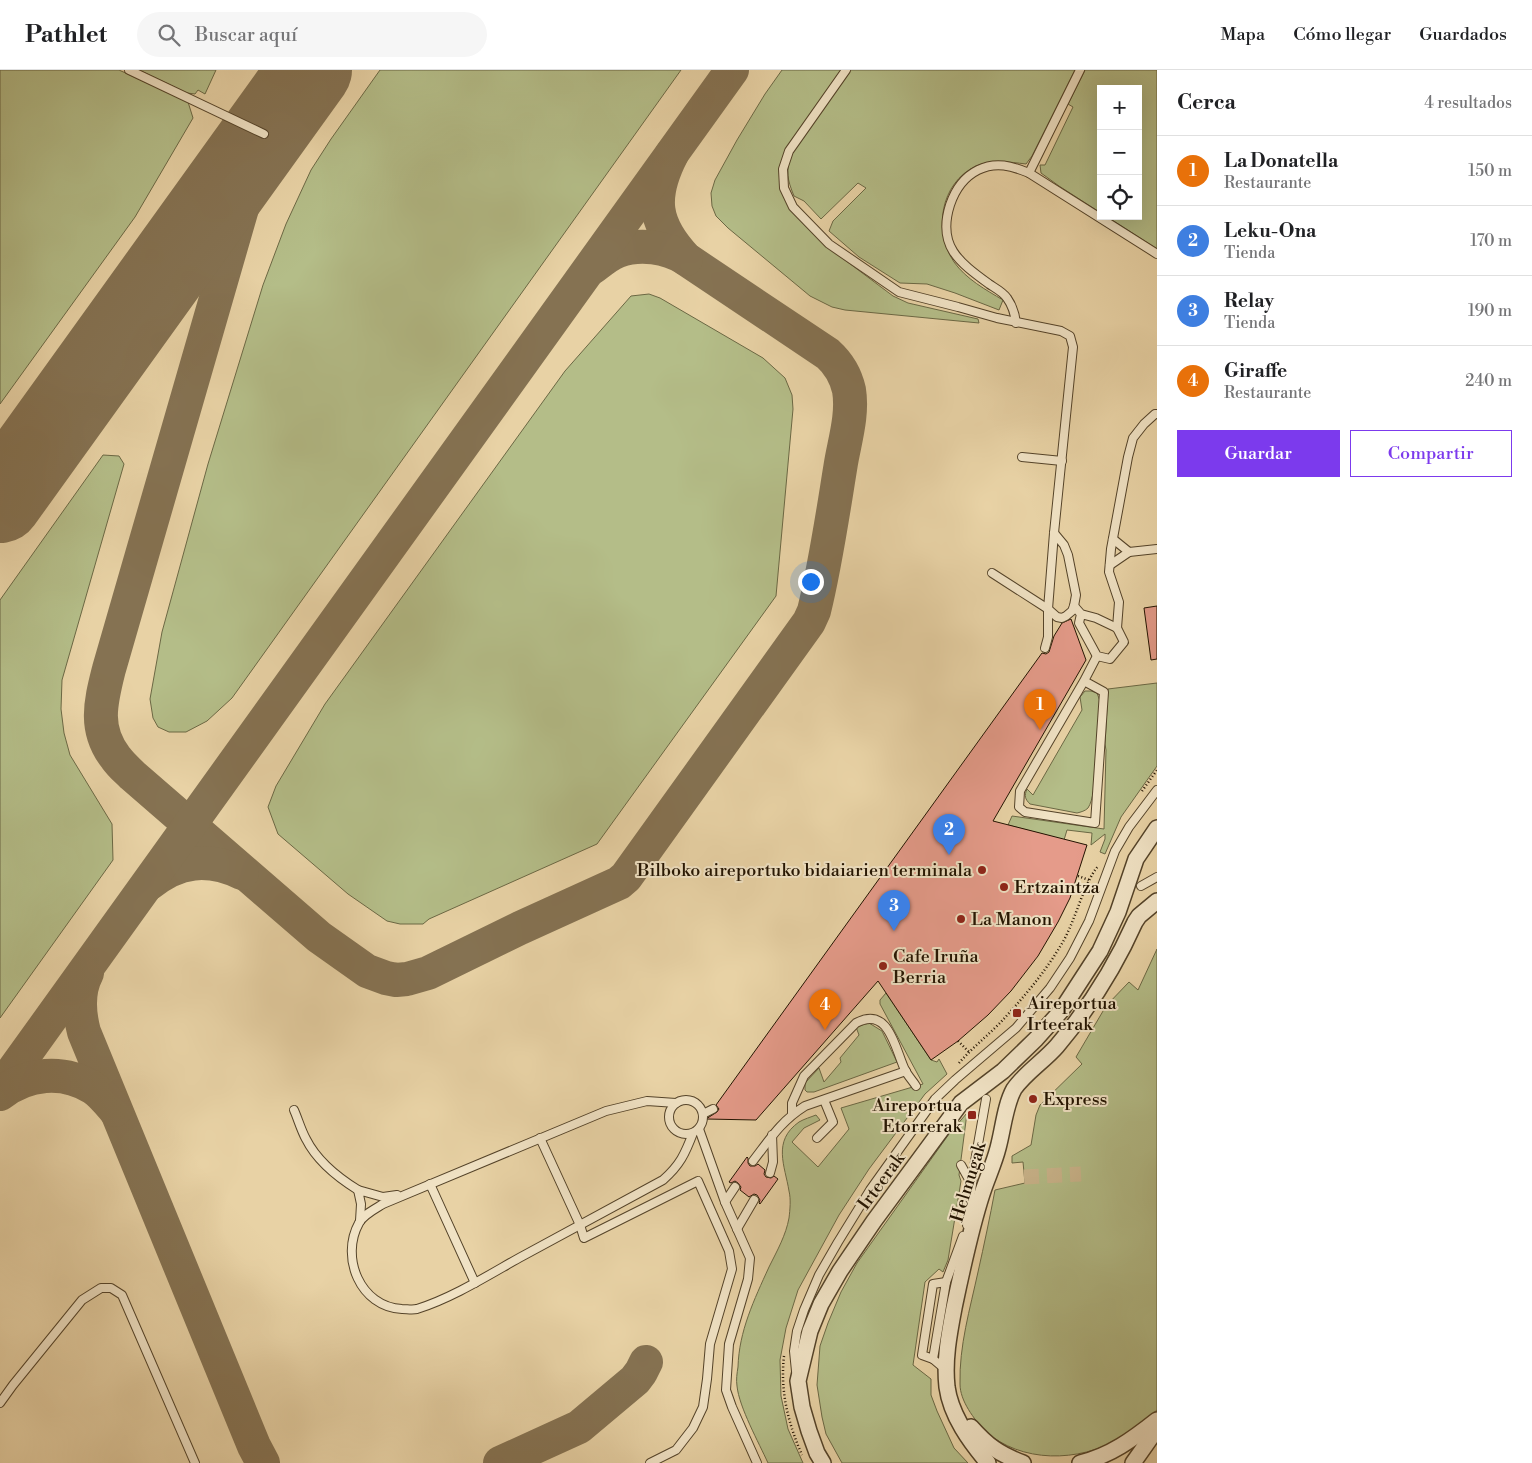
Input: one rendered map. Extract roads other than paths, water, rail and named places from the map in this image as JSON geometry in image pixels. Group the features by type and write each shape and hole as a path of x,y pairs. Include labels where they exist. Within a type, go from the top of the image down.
{"street":[{"name":"Irteerak","path":"798,1381 810,1331 840,1271 961,1103 1003,1071 1061,1011 1100,951 1118,912 1136,859 1157,828"},
{"name":"Helmugak","path":"988,1463 960,1424 952,1406 948,1389 946,1370 953,1283 998,1148 1013,1092 1022,1080 1052,1052 1079,1019 1113,969 1139,916 1157,901"},
{"path":"798,1381 802,1407 820,1460"},
{"path":"952,1406 991,1447 1023,1463"},
{"path":"1080,1463 1115,1450 1157,1420"},
{"path":"1133,1463 1157,1429"}],"lane":[{"path":"129,70 264,134"},
{"path":"846,70 789,151 783,169 784,188 793,207 829,244 899,292 1016,323 1061,331 1070,336 1074,347 1054,533 1048,609 1048,637 1045,648"},
{"path":"1029,173 1080,70"},
{"path":"1016,323 1015,314 1007,296 964,266 953,253 947,234 947,214 951,201 960,185 971,174 984,167 999,164 1029,173 1157,254"},
{"path":"1097,656 1110,658 1124,642 1117,628 1119,602 1109,572 1113,539 1133,438 1144,424 1157,414"},
{"path":"1022,457 1062,461"},
{"path":"992,573 1048,609 1058,618 1062,618 1072,611 1076,596 1068,555 1064,544 1054,533"},
{"path":"1113,539 1129,552"},
{"path":"1110,565 1129,552 1157,549"},
{"path":"1074,606 1081,614 1096,618 1117,628"},
{"path":"1081,614 1079,623 1097,656"},
{"path":"1084,681 1104,692 1099,824 1025,812 1019,807 1020,791 1097,656"},
{"path":"798,1381 794,1351 797,1332 819,1275 838,1242 870,1190 935,1100 955,1080 1016,1028 1050,988 1070,958 1089,921 1115,851 1129,827 1157,790"},
{"path":"1141,886 1157,877"},
{"path":"792,1114 792,1103 804,1076 856,1023 865,1018 877,1019 886,1025 906,1071 916,1086"},
{"path":"753,1161 772,1135 792,1114 805,1106 906,1071"},
{"path":"933,1359 967,1225 986,1099"},
{"path":"358,1190 361,1204 360,1221 353,1238 351,1255 355,1273 364,1289 380,1302 395,1308 415,1310 475,1283 663,1180 676,1168 696,1131 702,1125 703,1114 700,1106 692,1101 684,1100 676,1103 647,1101 606,1110 383,1204 360,1221"},
{"path":"817,1138 833,1122 824,1100"},
{"path":"676,1103 671,1109 669,1117 671,1125 677,1131 685,1134 696,1131"},
{"path":"703,1114 713,1109"},
{"path":"294,1110 306,1140 324,1164 343,1181 358,1190 383,1197 407,1194"},
{"path":"696,1131 750,1258 748,1279 729,1344 726,1390 757,1463"},
{"path":"770,1173 773,1162 772,1135"},
{"path":"540,1138 580,1225 584,1238 698,1181 729,1251 732,1269 710,1344 703,1407 693,1428 676,1450 650,1463"},
{"path":"961,1165 972,1183"},
{"path":"430,1184 475,1283"},
{"path":"725,1202 735,1187"},
{"path":"737,1229 754,1200"},
{"path":"953,1283 954,1262 967,1225"},
{"path":"946,1370 933,1359 922,1355 933,1284 953,1283"},
{"path":"0,1402 82,1300 101,1288 111,1288 122,1296 194,1463"}],"tunnel":[{"path":"1024,1177 1081,1174"}],"place":[{"name":"La Donatella","path":"1040,730"},
{"name":"Leku-Ona","path":"949,855"},
{"name":"Bilboko aireportuko bidaiarien terminala","path":"982,870"},
{"name":"Ertzaintza","path":"1004,887"},
{"name":"La Manon","path":"961,919"},
{"name":"Relay","path":"894,931"},
{"name":"Cafe Iruña Berria","path":"883,966"},
{"name":"Aireportua Irteerak","path":"1017,1013"},
{"name":"Giraffe","path":"825,1030"},
{"name":"Express","path":"1033,1099"},
{"name":"Aireportua Etorrerak","path":"972,1115"}]}
